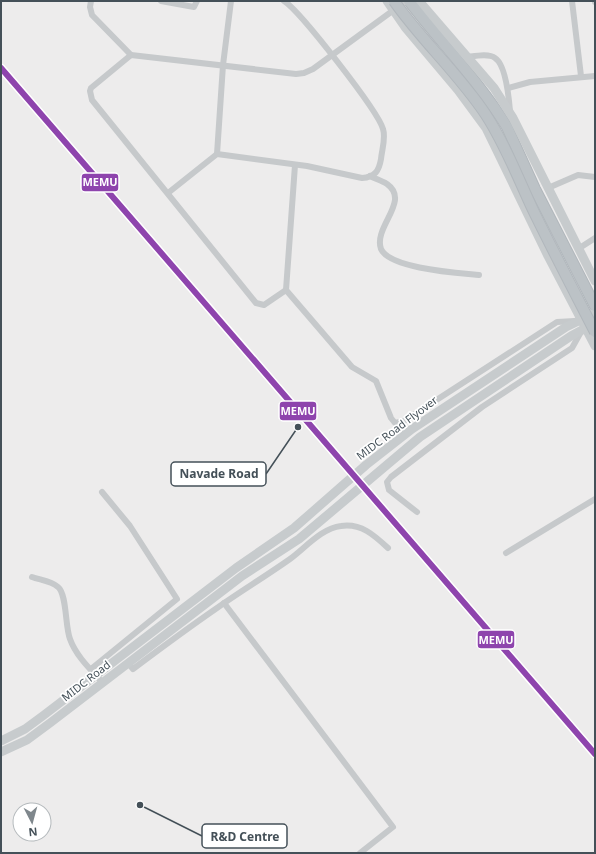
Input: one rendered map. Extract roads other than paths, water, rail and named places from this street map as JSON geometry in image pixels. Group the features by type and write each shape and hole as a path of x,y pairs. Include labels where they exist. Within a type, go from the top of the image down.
{"highway":[{"path":"407,1 478,85 497,111 563,247 595,306"},
{"path":"394,5 464,84 486,115 500,139 588,330"}],"main road":[{"path":"387,1 394,5 486,128 510,174 526,212 579,320 588,330 595,346"},
{"path":"419,1 494,88 510,113 595,281"},
{"name":"MIDC Road Flyover","path":"176,614 236,568 294,528 366,465 412,429 566,327 595,313"},
{"name":"MIDC Road Flyover","path":"183,621 242,576 299,539 420,437 571,336 588,330 595,323"},
{"path":"176,614 183,621"},
{"name":"MIDC Road","path":"1,741 25,729 93,672 176,614"},
{"name":"MIDC Road","path":"1,752 31,737 103,684 183,621"}],"street":[{"path":"91,1 90,7 92,15 131,55 304,73 313,69 394,5 407,1"},
{"path":"161,1 194,7 197,1"},
{"path":"217,154 223,65 232,1"},
{"path":"168,193 217,154 362,178 370,176 379,168 384,138 380,121 332,54 284,1"},
{"path":"572,1 581,76"},
{"path":"131,55 91,88 90,95 92,100 256,303 264,305 286,290"},
{"path":"468,57 494,57 500,65 508,88 510,113"},
{"path":"508,88 530,82 581,76 595,76"},
{"path":"295,166 286,290 352,367 376,381 391,418 395,423 404,421 557,322 579,320"},
{"path":"548,188 578,175 595,177"},
{"path":"370,176 387,184 395,195 392,212 382,229 381,247 384,253 391,258 438,272 480,275"},
{"path":"578,248 595,238"},
{"path":"417,512 389,490 387,482 390,477 482,407 572,348 588,330"},
{"path":"93,672 177,599 130,526 102,492"},
{"path":"506,553 595,499"},
{"path":"128,663 133,669 224,603 290,559 327,531 338,526 348,525 360,527 372,534 388,548"},
{"path":"32,577 58,586 63,592 67,631 70,640 74,648 103,684"},
{"path":"224,603 394,827 360,853"}],"place":[{"name":"Navade Road","path":"298,427"},
{"name":"R&D Centre","path":"140,805"}]}
